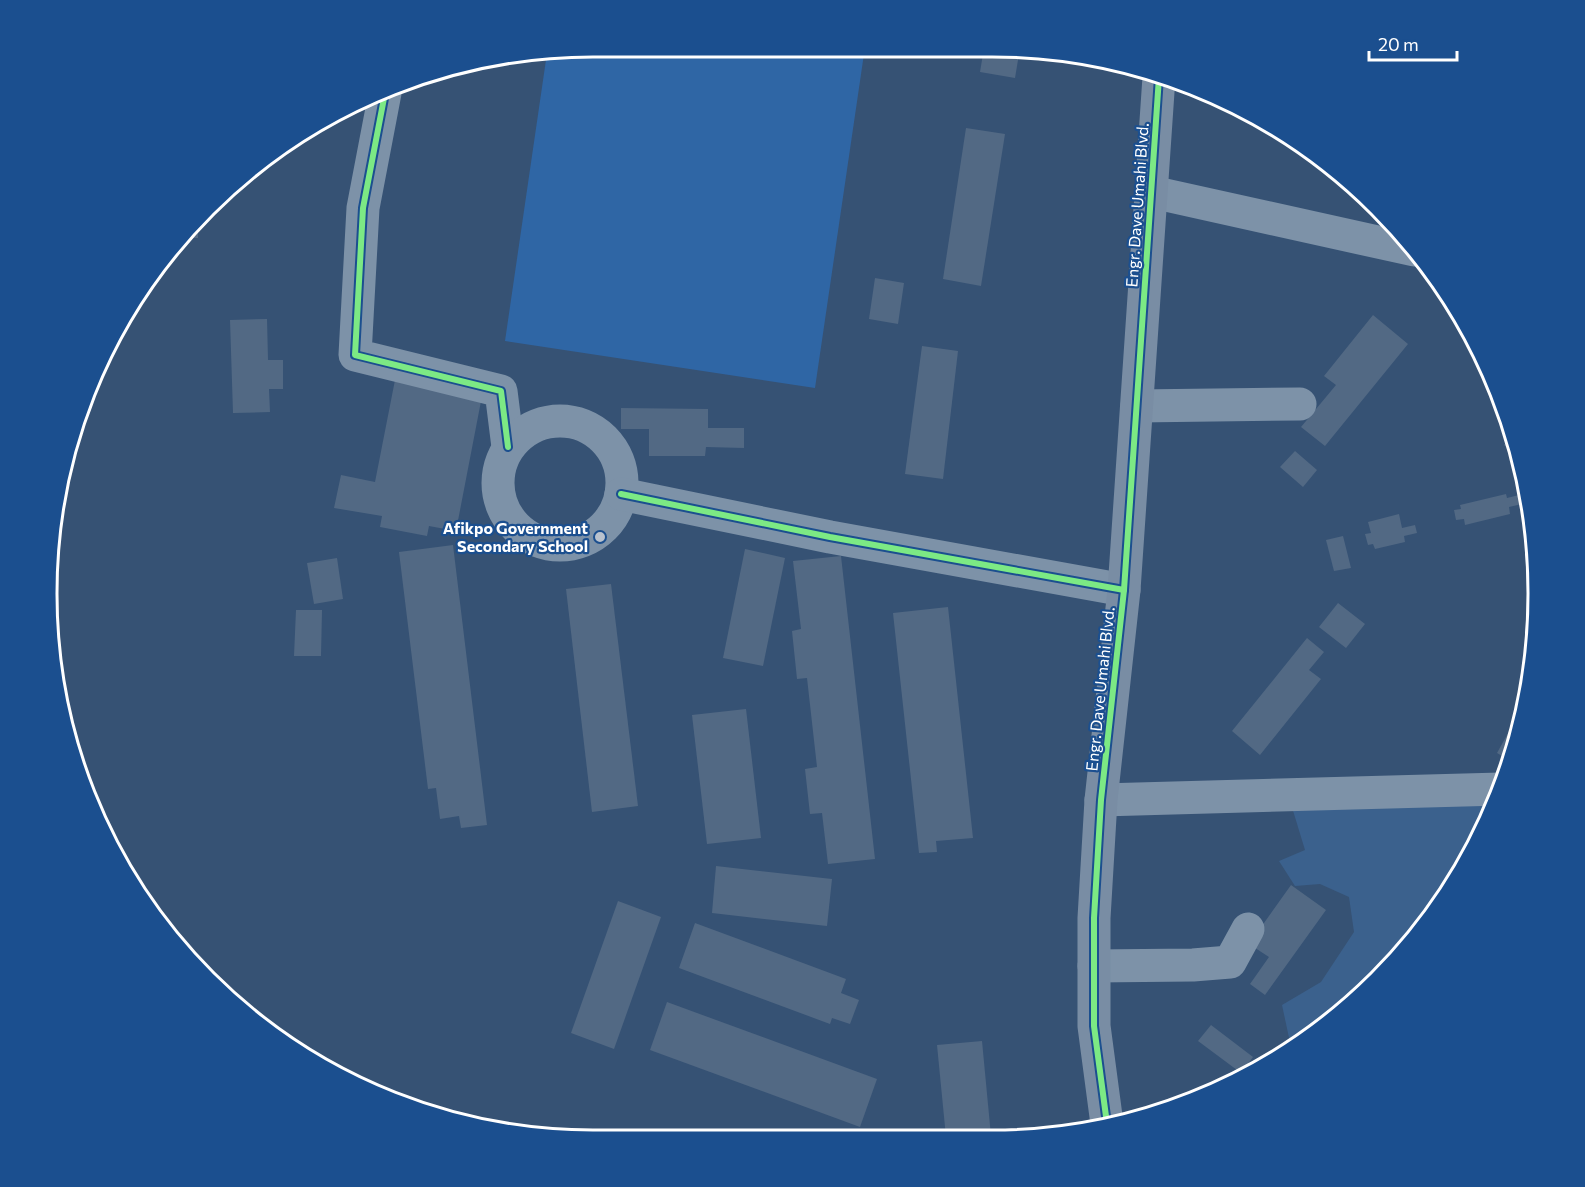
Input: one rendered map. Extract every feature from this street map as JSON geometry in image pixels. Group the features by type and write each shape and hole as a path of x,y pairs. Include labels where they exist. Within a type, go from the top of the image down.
{"street":[{"name":"Engr. Dave Umahi Blvd.","path":"1106,1118 1094,1026 1094,966 1101,800 1125,590 1159,83"},
{"path":"384,100 363,208 355,355 501,391 508,447"},
{"path":"1152,192 1401,247"},
{"path":"1137,406 1299,404"},
{"path":"570,421 593,429 611,446 621,469 621,494 613,516 596,534 574,544 549,545 526,536 508,519 499,497 498,472 508,447 524,431 546,422 570,421"},
{"path":"621,494 830,537 1125,590"},
{"path":"1101,800 1491,789"},
{"path":"1094,966 1230,962 1248,929"}],"shaded area":[{"path":"594,57 864,57 815,388 505,341 546,59"},
{"path":"1486,800 1473,831 1438,892 1395,947 1345,997 1290,1040 1282,1005 1321,982 1354,932 1349,897 1320,884 1295,886 1279,861 1305,850 1291,804"}],"building":[{"path":"982,57 1018,58 1015,78 980,72"},
{"path":"966,128 1005,134 981,286 943,279"},
{"path":"875,278 904,283 898,324 869,319"},
{"path":"1373,315 1408,344 1325,446 1301,427 1336,385 1324,376"},
{"path":"267,319 268,360 283,360 283,389 269,389 270,412 233,413 230,320"},
{"path":"922,346 958,351 943,479 905,474"},
{"path":"395,380 482,396 456,531 429,526 427,536 380,527 382,516 334,508 341,475 375,482"},
{"path":"621,408 708,409 708,428 744,428 744,448 706,447 705,456 649,456 649,429 621,429"},
{"path":"1295,451 1317,470 1303,487 1280,467"},
{"path":"1506,494 1507,498 1519,495 1520,504 1509,507 1510,514 1465,525 1464,519 1456,520 1454,510 1461,509 1460,505"},
{"path":"1399,514 1402,528 1415,525 1417,533 1404,536 1405,542 1375,549 1373,544 1368,545 1365,534 1371,533 1368,522"},
{"path":"1343,536 1351,568 1334,571 1326,540"},
{"path":"453,545 487,825 461,828 459,816 440,819 436,788 428,789 399,552"},
{"path":"745,549 785,558 763,666 723,658"},
{"path":"841,556 875,859 828,864 822,813 810,814 805,769 817,767 807,678 797,679 792,631 801,629 793,561"},
{"path":"337,558 343,599 314,604 307,563"},
{"path":"611,584 638,806 592,812 566,589"},
{"path":"1338,603 1365,624 1346,648 1319,627"},
{"path":"948,607 973,838 936,841 937,852 919,853 893,613"},
{"path":"296,610 322,610 321,656 294,656"},
{"path":"1307,638 1324,652 1309,670 1321,679 1260,755 1232,731"},
{"path":"746,709 761,838 707,844 692,715"},
{"path":"1511,728 1503,756 1497,753"},
{"path":"716,866 832,879 827,926 712,913"},
{"path":"1291,885 1326,910 1265,995 1250,984 1269,957 1249,944"},
{"path":"618,901 661,917 614,1049 571,1033"},
{"path":"695,923 846,979 841,993 859,1000 850,1024 832,1018 830,1024 679,968"},
{"path":"667,1002 877,1079 860,1127 650,1050"},
{"path":"1211,1025 1253,1057 1247,1065 1237,1070 1198,1041"},
{"path":"982,1041 990,1130 945,1130 937,1045"}],"cycle path":[{"path":"1106,1118 1094,1026 1094,918 1101,800 1124,590 1159,83"},
{"path":"384,100 363,208 355,355 501,391 508,447"},
{"path":"621,494 830,537 1124,590"}],"place":[{"name":"Afikpo Government Secondary School","path":"600,537"}]}
